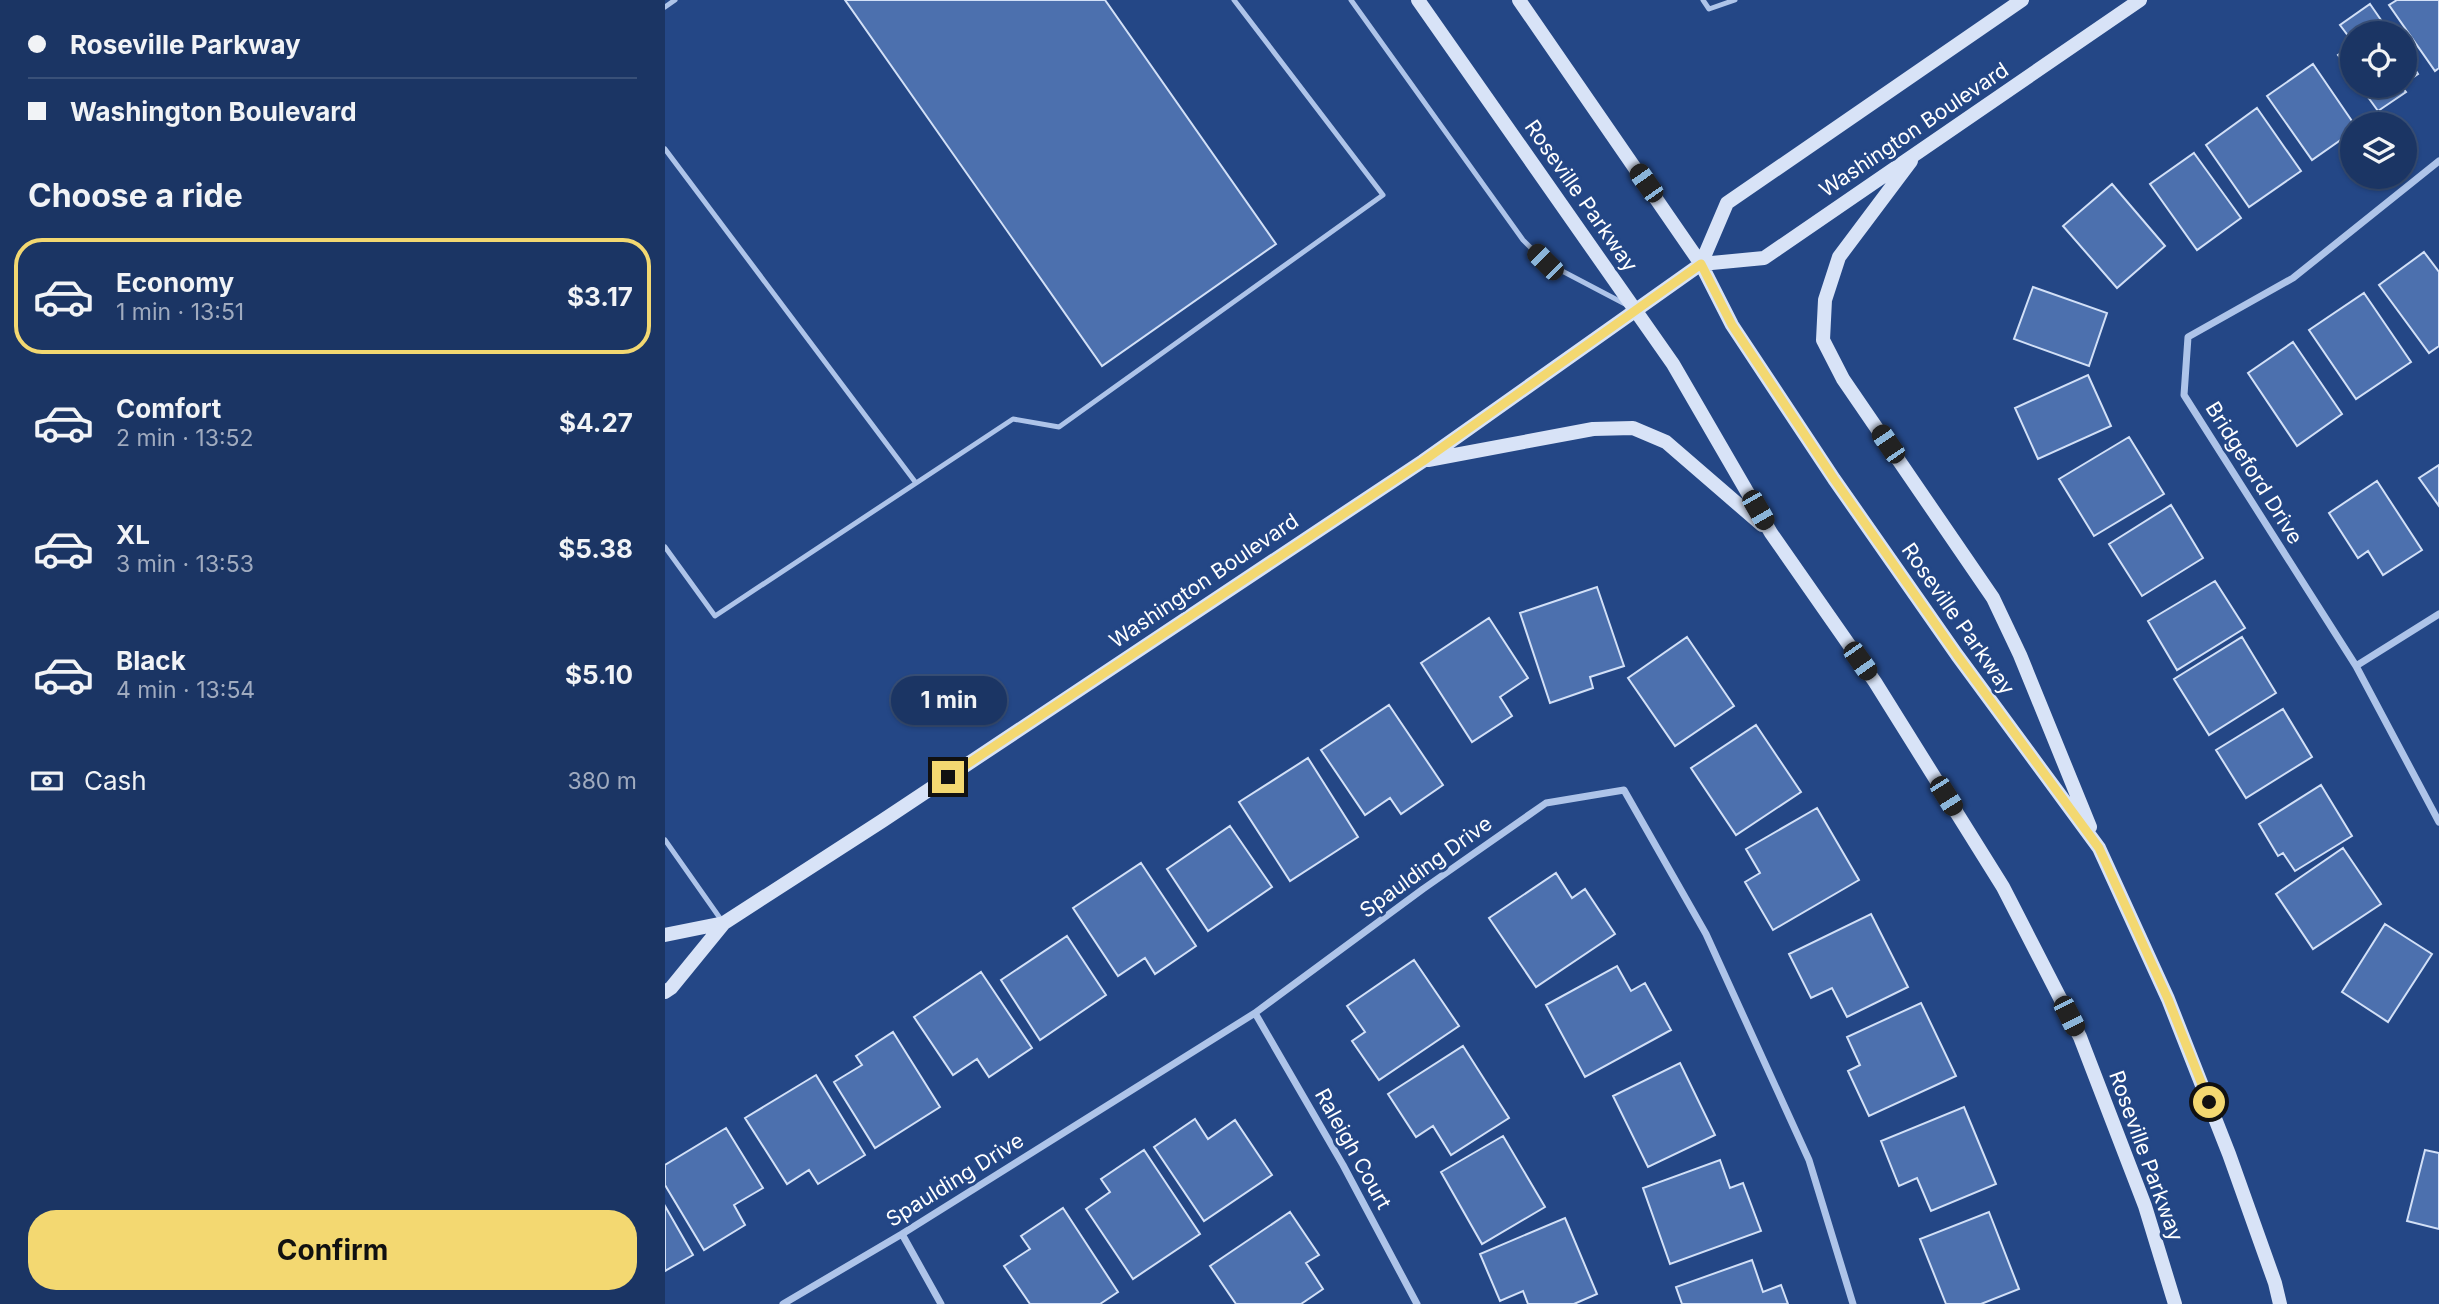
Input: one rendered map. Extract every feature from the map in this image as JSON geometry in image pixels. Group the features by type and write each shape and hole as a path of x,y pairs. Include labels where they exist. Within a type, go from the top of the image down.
{"main road":[{"name":"Roseville Parkway","path":"1418,0 1673,364 1771,533 1875,682 2003,887 2080,1037 2145,1206 2175,1304"},
{"name":"Roseville Parkway","path":"1519,0 1701,264 1732,325 1834,479 1957,655 2099,848 2168,999 2229,1154 2280,1304"},
{"path":"1701,264 1727,203 2022,0"},
{"name":"Washington Boulevard","path":"665,992 723,923 882,821 1423,461 1701,264 1764,258 2140,0"},
{"path":"1919,152 1839,257 1825,300 1823,340 1843,379 1993,598 2020,655 2099,848"},
{"path":"1423,461 1593,429 1633,428 1666,442 1771,533"},
{"name":"Washington Boulevard","path":"665,935 723,923"}],"street":[{"name":"Bridgeford Drive","path":"2356,666 2184,395 2188,337 2293,278 2439,161"},
{"path":"2439,614 2356,666 2439,822"},
{"name":"Spaulding Drive","path":"783,1304 902,1234 1255,1013 1423,889 1546,803 1623,790 1706,934 1804,1147 1853,1304"},
{"name":"Raleigh Court","path":"1255,1013 1343,1165 1417,1304"},
{"path":"902,1234 941,1304"}],"lane":[{"path":"665,7 675,0"},
{"path":"665,547 715,616 1013,419 1059,427 1383,195 1234,0"},
{"path":"1351,0 1523,240 1545,262 1635,309"},
{"path":"1703,0 1709,9 1734,0"},
{"path":"665,149 916,483"},
{"path":"665,840 723,923"}],"building":[{"path":"845,0 1105,0 1276,244 1102,366"},
{"path":"2397,0 2439,0 2439,68 2435,71 2417,45 2417,21 2400,21 2389,5"},
{"path":"2370,4 2382,21 2346,21"},
{"path":"2313,64 2346,112 2340,112 2340,140 2312,160 2267,96"},
{"path":"2369,98 2397,98 2378,111"},
{"path":"2257,108 2301,171 2249,207 2206,145"},
{"path":"2194,153 2241,218 2197,250 2150,184"},
{"path":"2112,184 2165,246 2117,288 2063,226"},
{"path":"2424,252 2439,272 2439,346 2429,353 2379,285"},
{"path":"2033,287 2107,313 2089,366 2014,339"},
{"path":"2364,293 2411,362 2356,399 2309,330"},
{"path":"2293,342 2342,414 2297,446 2248,373"},
{"path":"2088,375 2111,426 2038,459 2015,408"},
{"path":"2129,437 2164,494 2094,536 2059,479"},
{"path":"2439,465 2439,506 2419,478"},
{"path":"2377,481 2422,550 2383,575 2368,551 2358,558 2329,513"},
{"path":"2171,505 2203,558 2142,596 2109,544"},
{"path":"2215,581 2245,628 2177,670 2148,621"},
{"path":"1597,587 1624,666 1590,677 1593,688 1550,703 1520,613"},
{"path":"1489,618 1528,678 1500,697 1512,716 1472,742 1421,663"},
{"path":"1687,637 1734,706 1675,746 1628,678"},
{"path":"2242,637 2276,693 2209,735 2174,679"},
{"path":"1389,705 1443,785 1401,814 1390,798 1365,815 1321,750"},
{"path":"2283,709 2312,757 2246,798 2216,750"},
{"path":"1756,725 1801,792 1736,835 1691,768"},
{"path":"1308,758 1358,837 1290,881 1239,802"},
{"path":"2321,785 2352,836 2295,871 2283,853 2278,856 2259,824"},
{"path":"1817,808 1859,880 1773,930 1745,882 1760,873 1746,849"},
{"path":"1230,826 1272,887 1208,931 1167,869"},
{"path":"2343,848 2381,904 2313,949 2276,894"},
{"path":"1141,863 1196,946 1155,974 1145,958 1118,976 1073,908"},
{"path":"1556,873 1572,898 1585,889 1615,934 1536,987 1489,918"},
{"path":"1871,914 1908,987 1847,1017 1832,988 1811,998 1789,954"},
{"path":"2385,924 2432,954 2388,1022 2342,992"},
{"path":"1067,936 1106,995 1040,1040 1001,980"},
{"path":"1414,960 1459,1026 1379,1080 1352,1041 1365,1032 1347,1006"},
{"path":"1617,966 1631,991 1645,983 1671,1030 1585,1077 1546,1005"},
{"path":"981,972 1032,1048 989,1077 977,1059 953,1075 914,1017"},
{"path":"1921,1003 1956,1076 1869,1116 1848,1071 1860,1065 1847,1037"},
{"path":"893,1032 940,1107 875,1148 834,1082 862,1065 856,1056"},
{"path":"1463,1046 1509,1118 1451,1155 1433,1126 1416,1137 1388,1094"},
{"path":"1680,1063 1715,1135 1648,1167 1613,1096"},
{"path":"816,1075 865,1155 818,1184 809,1170 787,1184 745,1118"},
{"path":"1964,1107 1996,1184 1931,1211 1917,1178 1899,1186 1881,1141"},
{"path":"1195,1119 1208,1139 1235,1120 1272,1175 1204,1221 1154,1147"},
{"path":"726,1128 763,1188 734,1205 745,1225 704,1250 665,1185 665,1165"},
{"path":"1503,1136 1545,1207 1482,1244 1441,1172"},
{"path":"1144,1150 1200,1234 1133,1279 1086,1209 1110,1192 1101,1179"},
{"path":"2425,1150 2439,1153 2439,1229 2407,1221"},
{"path":"1720,1160 1730,1188 1743,1183 1761,1231 1670,1264 1643,1188"},
{"path":"665,1206 693,1255 665,1271"},
{"path":"1063,1208 1118,1292 1100,1304 1030,1304 1004,1266 1030,1249 1021,1236"},
{"path":"1290,1212 1319,1255 1306,1263 1323,1289 1301,1304 1236,1304 1210,1266"},
{"path":"1989,1212 2019,1289 1981,1304 1946,1304 1920,1239"},
{"path":"1565,1218 1597,1294 1574,1304 1528,1304 1523,1291 1500,1301 1480,1254"},
{"path":"1752,1260 1763,1292 1781,1285 1788,1304 1682,1304 1676,1287"}],"route":[{"path":"948,777 1423,461 1701,264 1732,325 1834,479 1957,655 2099,848 2168,999 2209,1102"}]}
